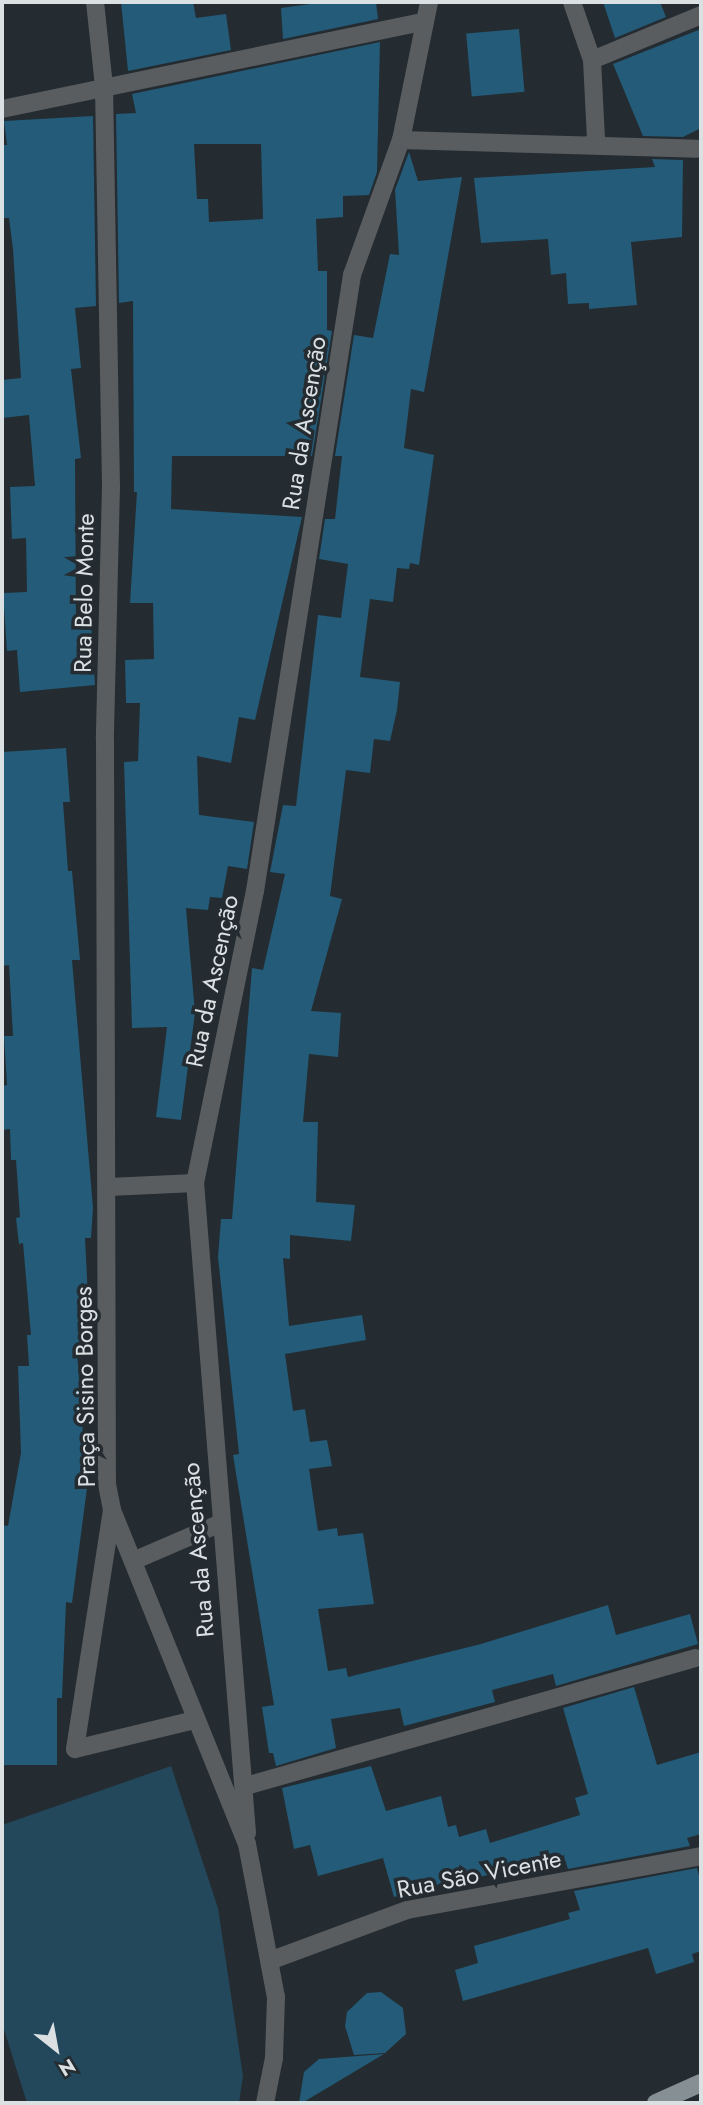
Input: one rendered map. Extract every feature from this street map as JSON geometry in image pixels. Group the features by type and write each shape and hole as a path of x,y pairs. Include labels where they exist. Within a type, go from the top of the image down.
{"main road":[{"path":"656,2103 701,2083"}],"street":[{"name":"Rua Belo Monte","path":"95,2 104,86 111,486 105,740 109,1187"},
{"name":"Rua da Ascenção","path":"247,1844 246,1786 219,1524 195,1182 256,891 352,275 401,140 422,22 429,2"},
{"path":"572,2 592,60 596,139 592,143"},
{"path":"592,60 701,15"},
{"path":"2,109 422,22"},
{"path":"401,140 592,143 696,149"},
{"path":"109,1187 195,1182"},
{"name":"Praça Sisino Borges","path":"109,1187 107,1484 112,1510 247,1844 272,1960 274,2058 265,2103"},
{"path":"112,1510 75,1749 195,1720"},
{"path":"133,1562 219,1524"},
{"path":"246,1786 695,1658"},
{"name":"Rua São Vicente","path":"272,1960 407,1910 701,1856"}],"shaded area":[{"path":"171,1766 218,1908 243,2076 239,2103 27,2103 2,2023 2,1825"}],"building":[{"path":"121,2 193,2 196,18 226,14 231,50 128,71"},
{"path":"325,2 376,2 378,19 283,39 281,8"},
{"path":"603,2 660,2 666,17 615,38"},
{"path":"519,29 524,92 472,96 466,34"},
{"path":"701,29 701,128 683,137 643,136 613,64"},
{"path":"380,42 377,172 369,195 343,196 343,217 316,219 318,271 327,271 327,330 332,331 312,456 172,456 171,509 302,517 255,720 239,717 231,763 197,756 199,815 254,822 247,869 228,866 222,898 210,897 208,910 186,908 195,1013 181,1120 156,1117 167,1027 132,1028 124,762 138,761 140,703 126,703 125,660 154,659 153,603 130,603 137,492 134,492 133,301 119,303 116,114 136,113 132,94","holes":["194,144 261,144 263,219 209,222 208,199 197,199"]},
{"path":"93,116 96,306 75,308 81,368 71,369 81,458 75,459 76,623 91,622 95,685 20,692 17,650 7,651 3,593 27,592 26,538 12,539 10,487 35,486 29,415 2,418 2,380 21,378 13,249 9,218 2,218 2,145 7,145 4,121"},
{"path":"409,152 418,181 462,177 424,392 411,389 404,448 434,455 419,565 410,563 409,569 397,568 393,602 370,599 360,677 400,682 397,710 390,741 374,739 370,773 346,770 330,896 342,899 311,1011 341,1013 338,1057 309,1054 303,1122 318,1122 316,1202 355,1205 351,1241 290,1235 290,1259 283,1258 289,1326 362,1315 366,1340 285,1354 293,1411 305,1409 310,1442 327,1440 332,1466 309,1469 318,1531 337,1528 338,1536 363,1533 374,1604 318,1609 328,1671 346,1668 348,1677 481,1644 608,1605 616,1635 690,1614 698,1644 556,1686 553,1674 492,1690 495,1702 404,1726 400,1708 331,1719 336,1748 276,1766 273,1753 269,1753 262,1707 274,1705 233,1455 239,1454 218,1257 221,1219 232,1219 252,968 263,970 285,874 270,872 283,805 296,806 318,615 341,618 348,564 319,559 325,519 335,519 342,456 335,456 354,335 373,338 390,254 399,255 395,190"},
{"path":"652,159 683,160 682,237 631,242 637,305 589,309 589,303 568,304 566,273 551,275 548,239 481,243 474,178 655,167"},
{"path":"66,748 70,802 63,802 68,871 72,871 80,960 72,960 93,1208 91,1238 85,1238 89,1317 82,1318 85,1351 77,1352 87,1488 72,1603 66,1602 62,1698 57,1698 57,1765 2,1765 2,1525 8,1526 21,1453 18,1366 29,1366 27,1335 31,1335 23,1243 19,1244 16,1218 20,1217 16,1160 11,1160 10,1129 2,1130 2,1086 7,1085 4,1036 13,1036 9,965 2,966 2,752"},
{"path":"634,1687 657,1765 701,1752 701,1834 687,1838 690,1846 568,1869 564,1857 475,1878 474,1874 394,1897 383,1858 318,1876 310,1845 294,1849 282,1788 371,1766 386,1811 441,1796 448,1827 456,1825 459,1837 486,1829 490,1843 580,1815 575,1798 588,1794 563,1708"},
{"path":"697,1868 701,1883 701,1951 692,1954 694,1962 656,1974 648,1948 463,2001 455,1970 478,1963 474,1946 570,1919 568,1913 580,1910 574,1891"},
{"path":"381,1992 403,2008 406,2034 385,2053 354,2055 345,2026 347,2012 367,1993"},
{"path":"384,2054 299,2103 304,2072 319,2059"}]}
